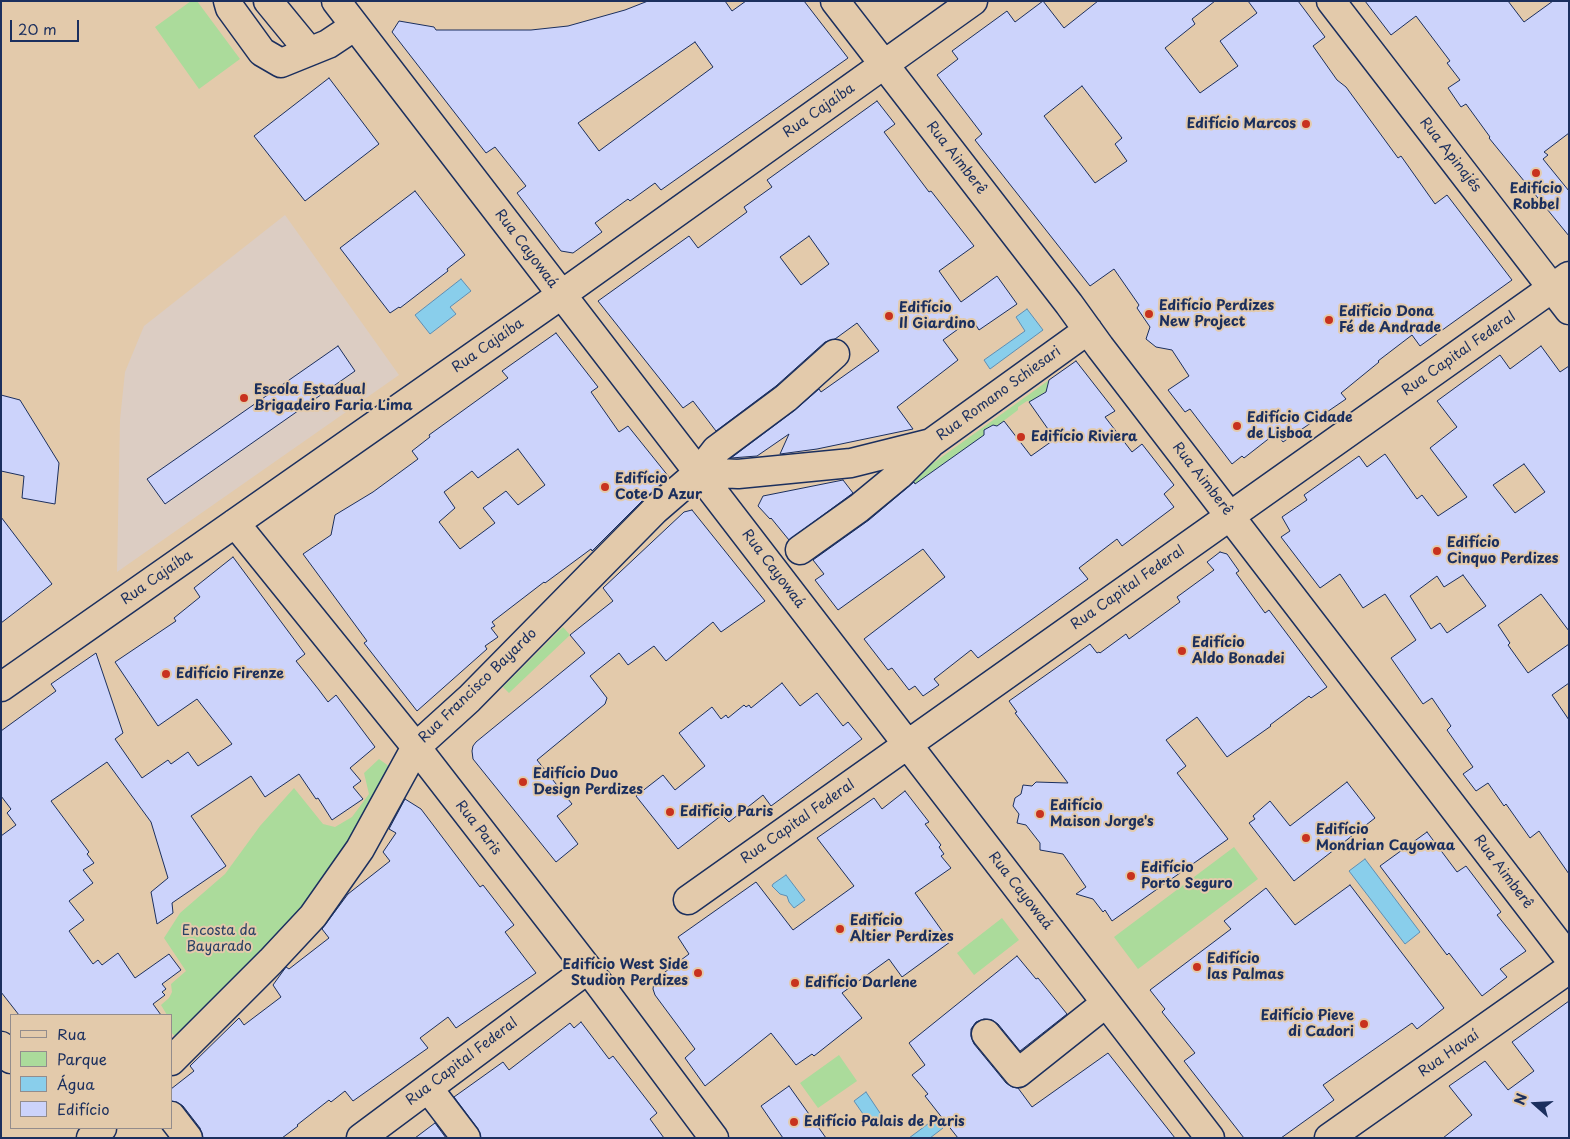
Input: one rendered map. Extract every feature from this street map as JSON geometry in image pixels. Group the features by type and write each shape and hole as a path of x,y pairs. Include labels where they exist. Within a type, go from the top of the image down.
{"street":[{"path":"228,1 230,8 262,52 281,63 328,44 355,26"},
{"path":"268,1 309,51"},
{"name":"Rua Cayowaá","path":"336,1 561,295 700,472 907,745 1210,1138"},
{"name":"Rua Aimberê","path":"835,1 1569,958"},
{"name":"Rua Cajaíba","path":"1,686 561,295 973,1"},
{"name":"Rua Apinajés","path":"1331,1 1560,282 1569,310"},
{"name":"Rua Capital Federal","path":"688,900 1560,282"},
{"name":"Rua Romano Schiesari","path":"700,472 738,474 851,463 931,443 1088,330"},
{"name":"Rua Francisco Bayardo","path":"172,1059 271,962 313,916 360,849 416,747 469,699 655,510 700,472 716,450 786,398 835,354"},
{"path":"800,550 859,508 899,475 931,443"},
{"name":"Rua Paris","path":"236,523 416,747 588,969 714,1138"},
{"name":"Rua Capital Federal","path":"361,1138 588,969"},
{"name":"Rua Havaí","path":"1329,1138 1569,970"},
{"path":"986,1034 1018,1073 1106,1003"},
{"path":"1,1046 10,1058"},
{"path":"428,1088 466,1138"},
{"path":"172,1117 188,1138"},
{"path":"91,1138 101,1129"}],"shaded area":[{"name":"Escola Estadual Brigadeiro Faria Lima","path":"285,215 399,375 117,572 120,420 125,372 144,326"}],"green space":[{"path":"191,1 197,1 240,59 199,89 155,27"},
{"path":"1049,380 1047,386 1049,389 1031,402 1027,401 1018,407 1018,410 997,426 993,425 984,430 985,435 915,484 911,479"},
{"path":"563,627 570,635 509,693 503,687"},
{"name":"Encosta da Bayarado","path":"379,759 390,767 390,777 311,903 179,1041 172,1033 172,1014 166,1014 161,1005 169,998 172,992 171,984 186,971 164,938 180,913 225,874 260,826 294,788 323,824 335,827 352,817 369,794 364,773"},
{"path":"1234,847 1258,879 1138,969 1114,937"},
{"path":"1002,918 1019,940 974,975 957,953"},
{"path":"839,1055 857,1081 818,1108 800,1083"}],"water":[{"path":"461,279 471,291 450,307 456,314 430,334 415,315"},
{"path":"1027,309 1043,330 990,369 984,360 1025,331 1016,317"},
{"path":"1365,859 1420,932 1405,944 1349,871"},
{"path":"786,875 805,900 794,908 787,896 780,894 772,886"},
{"path":"866,1092 882,1116 870,1124 854,1101"},
{"path":"936,1118 943,1128 930,1138 909,1138"}],"building":[{"path":"648,1 725,1 732,11 746,1 804,1 848,58 661,190 655,183 630,201 628,199 595,223 602,232 573,253 561,251 517,193 526,186 495,147 486,153 392,32 399,21 434,27 436,30 531,30 568,26 625,10","holes":["695,42 713,67 599,151 578,123"]},
{"path":"1043,1 1064,28 1098,1 1215,1 1192,19 1195,24 1165,48 1200,93 1238,66 1220,41 1257,13 1248,1 1298,1 1325,37 1313,46 1337,80 1346,87 1398,158 1401,156 1435,204 1447,195 1512,280 1420,346 1412,335 1341,393 1346,399 1283,442 1276,433 1244,458 1242,456 1232,464 1190,409 1185,412 1168,390 1189,376 1172,350 1156,347 1146,339 1150,327 1137,308 1139,305 1114,269 1090,286 975,140 982,134 937,75 958,59 952,51 1007,11 1015,22","holes":["1082,86 1122,138 1115,144 1127,161 1095,183 1044,116"]},
{"path":"1365,1 1508,1 1524,22 1553,1 1569,1 1569,133 1544,152 1548,155 1543,159 1569,191 1569,236 1489,138 1466,104 1461,107 1448,88 1460,80 1447,63 1450,61 1416,16 1391,35"},
{"path":"329,78 379,144 305,201 254,136"},
{"path":"877,101 895,124 884,132 929,192 931,191 974,246 939,271 961,302 997,276 1017,304 979,330 972,319 943,340 958,360 897,407 913,429 817,449 780,454 789,434 757,456 731,458 795,410 819,389 821,392 879,351 857,323 835,339 825,342 776,386 716,431 693,401 683,408 598,301 689,236 698,248 747,212 744,207 772,187 767,180","holes":["809,236 829,264 801,285 780,257"]},
{"path":"415,191 465,255 447,269 448,271 400,308 390,313 340,248"},
{"path":"556,333 598,387 591,392 619,432 628,426 669,477 592,551 591,549 544,582 492,622 495,626 491,628 498,637 485,646 487,649 417,711 364,643 367,641 303,554 331,535 335,515 373,492 418,459 412,451 430,437 429,435 508,378 502,371","holes":["518,449 545,485 518,505 506,491 483,508 495,523 460,549 439,522 455,508 444,492 472,471 478,478"]},
{"path":"338,346 355,371 165,504 147,479"},
{"path":"1541,346 1560,372 1569,366 1569,631 1541,594 1498,625 1510,643 1508,645 1528,673 1569,644 1569,683 1552,695 1569,720 1569,874 1539,831 1530,838 1506,804 1504,806 1488,783 1476,791 1463,774 1473,767 1447,730 1451,726 1432,698 1423,704 1391,658 1416,640 1385,594 1363,608 1340,574 1320,588 1281,537 1290,531 1282,517 1307,500 1304,495 1359,456 1367,467 1385,454 1417,499 1422,495 1438,516 1467,497 1430,448 1457,427 1437,401 1500,355 1510,369","holes":["1524,464 1545,492 1515,513 1493,485","1463,575 1486,606 1447,633 1440,623 1431,629 1410,596 1437,576 1444,587"]},
{"path":"1076,361 1115,411 1105,417 1132,452 1142,444 1174,485 1164,494 1174,507 1122,546 1117,539 1079,568 1088,579 978,658 971,650 934,679 939,685 923,696 915,686 909,690 892,668 888,670 864,639 945,577 923,549 838,610 815,580 824,574 813,560 869,520 914,482 915,484 984,435 984,430 993,425 997,426 1004,421 1031,456 1055,439 1029,402 1046,392 1049,380"},
{"path":"1,395 20,400 59,463 55,504 22,498 24,476 1,471"},
{"path":"843,480 853,493 789,540 771,518 758,506 763,496"},
{"path":"692,510 765,601 721,632 713,622 666,661 654,646 628,665 619,653 590,676 607,698 605,704 537,760 572,804 557,816 578,844 556,862 473,759 473,746 585,653 570,635 613,601 603,588 684,512"},
{"path":"1,517 52,584 1,623"},
{"path":"1220,552 1227,554 1239,571 1236,573 1265,613 1269,610 1327,687 1311,698 1309,696 1227,757 1197,717 1166,740 1186,766 1177,773 1228,839 1112,921 1105,910 1103,912 1093,899 1076,894 1086,887 1063,854 1040,850 1040,843 1026,825 1017,823 1019,814 1013,806 1015,798 1021,794 1023,785 1032,786 1036,782 1068,783 1015,713 1017,712 1009,701 1090,644 1097,653 1100,653 1126,634 1129,639 1180,602 1177,597 1214,570 1207,562"},
{"path":"233,557 305,654 296,661 328,702 336,695 375,747 350,768 361,781 353,787 363,799 332,820 299,774 265,797 251,776 191,816 226,866 172,903 173,913 157,924 151,892 168,878 151,822 107,762 51,801 89,852 87,854 94,863 83,870 93,883 69,901 84,920 69,931 93,964 98,960 102,965 118,953 135,978 169,954 181,970 162,984 166,989 162,992 165,995 153,1004 160,1014 18,1014 1,992 1,836 16,825 7,813 11,809 1,796 1,731 56,691 51,684 96,653 123,733 115,739 142,778 168,760 171,764 188,752 198,766 232,744 197,699 158,726 115,662 176,621 174,618 200,597 194,588"},
{"path":"782,683 800,706 817,693 843,726 848,722 862,739 771,806 763,795 729,822 722,815 678,849 636,796 663,775 675,790 705,766 679,733 712,707 721,719 726,715 728,718 744,705 746,707 749,705 751,708"},
{"name":"Edifício Mondrian Cayowaa","path":"1347,782 1375,818 1294,881 1249,823 1255,819 1253,816 1270,801 1290,826"},
{"path":"905,791 929,822 925,824 941,845 939,847 944,854 941,856 951,868 915,893 950,942 902,977 889,959 842,993 862,1018 814,1056 812,1054 796,1065 771,1033 705,1086 685,1058 695,1049 655,995 653,989 657,978 689,954 678,937 756,882 793,930 854,886 817,838 874,798 882,809"},
{"path":"405,799 421,809 480,887 483,885 514,925 505,932 536,973 456,1028 448,1017 420,1038 428,1048 353,1101 345,1091 331,1102 329,1100 282,1138 203,1138 200,1128 183,1106 172,1101 172,1088 194,1071 190,1066 239,1018 244,1025 281,997 273,985 286,967 289,969 329,938 322,929 348,894 390,861 383,852 396,833 389,829"},
{"path":"1427,832 1457,872 1466,866 1501,912 1497,915 1526,951 1500,969 1507,977 1482,996 1449,953 1447,955 1380,866"},
{"path":"1350,885 1444,1008 1417,1029 1412,1023 1323,1085 1334,1100 1281,1138 1244,1138 1184,1061 1195,1053 1162,1012 1165,1009 1150,990 1231,929 1224,921 1266,888 1295,925"},
{"path":"1017,956 1036,979 1038,978 1067,1014 1020,1051 998,1024 992,1020 984,1019 976,1022 971,1029 974,1044 1006,1083 1018,1088 1032,1107 1108,1053 1175,1138 958,1138 925,1096 928,1094 912,1075 925,1065 909,1043"},
{"path":"1569,1001 1569,1138 1443,1138 1472,1115 1449,1086 1485,1061 1508,1090 1534,1071 1512,1042"},
{"path":"581,1022 609,1059 613,1056 657,1113 650,1119 664,1138 481,1138 478,1129 454,1097 503,1062 509,1070 570,1023 574,1028"},
{"name":"Edifício Palais de Paris","path":"789,1086 826,1138 783,1138 761,1106"},
{"path":"435,1123 446,1138 415,1138"}],"place":[{"name":"Edifício Marcos","path":"1306,124"},
{"name":"Edifício Robbel","path":"1536,173"},
{"name":"Edifício Perdizes New Project","path":"1149,314"},
{"name":"Edifício Il Giardino","path":"889,316"},
{"name":"Edifício Dona Fé de Andrade","path":"1329,320"},
{"name":"Escola Estadual Brigadeiro Faria Lima","path":"244,398"},
{"name":"Edifício Cidade de Lisboa","path":"1237,426"},
{"name":"Edifício Riviera","path":"1021,437"},
{"name":"Edifício Cote D Azur","path":"605,487"},
{"name":"Edifício Cinquo Perdizes","path":"1437,551"},
{"name":"Edifício Aldo Bonadei","path":"1182,651"},
{"name":"Edifício Firenze","path":"166,674"},
{"name":"Edifício Duo Design Perdizes","path":"523,782"},
{"name":"Edifício Paris","path":"670,812"},
{"name":"Edifício Maison Jorge's","path":"1040,814"},
{"name":"Edifício Mondrian Cayowaa","path":"1306,838"},
{"name":"Edifício Porto Seguro","path":"1131,876"},
{"name":"Edifício Altier Perdizes","path":"840,929"},
{"name":"Edifício las Palmas","path":"1197,967"},
{"name":"Edifício West Side Studion Perdizes","path":"698,973"},
{"name":"Edifício Darlene","path":"795,983"},
{"name":"Edifício Pieve di Cadori","path":"1364,1024"},
{"name":"Edifício Palais de Paris","path":"794,1122"}]}
